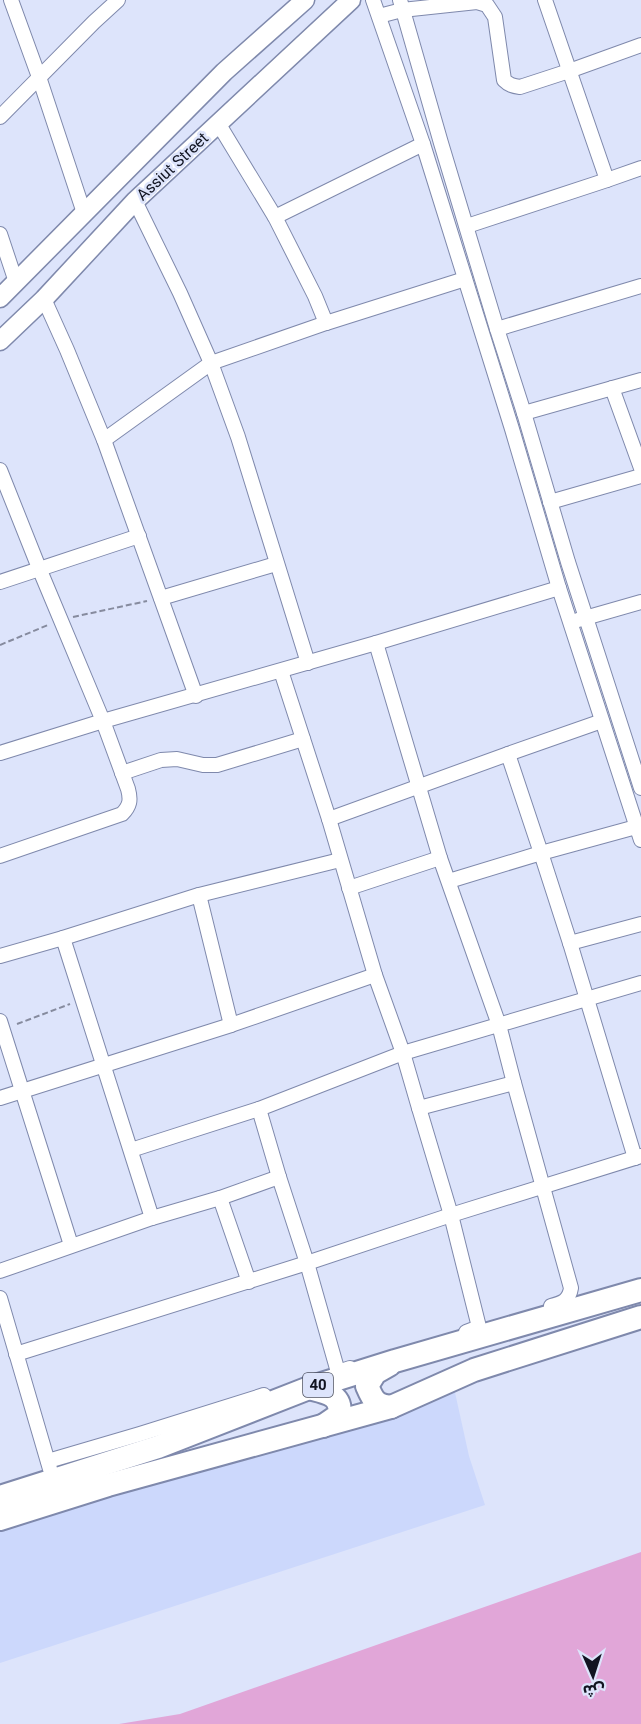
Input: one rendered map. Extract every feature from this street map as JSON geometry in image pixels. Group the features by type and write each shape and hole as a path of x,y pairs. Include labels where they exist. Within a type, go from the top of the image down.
{"highway":[{"name":"40","path":"0,1497 50,1471 158,1447 309,1388 641,1290"},
{"path":"0,1519 108,1485 391,1407 474,1370 641,1317"},
{"path":"391,1407 382,1406 372,1399 367,1386 375,1373 395,1361"},
{"path":"309,1388 326,1392 338,1400 341,1407 339,1415 322,1427"}],"street":[{"path":"11,0 84,213"},
{"path":"0,117 118,0"},
{"name":"Assiut Street","path":"0,298 224,72 304,0"},
{"name":"Assiut Street","path":"0,341 44,300 135,201 351,0"},
{"path":"373,0 423,144 559,588 639,833 541,853 449,881"},
{"path":"545,0 608,180"},
{"path":"379,16 401,5 477,2 487,5 495,17 504,80 510,85 520,87 641,45"},
{"path":"401,5 550,502 641,788"},
{"path":"218,123 275,217 326,323"},
{"path":"275,217 423,144"},
{"path":"467,226 641,168"},
{"path":"135,201 211,363 238,437 308,663"},
{"path":"0,234 16,282"},
{"path":"104,440 211,363 326,323 465,279"},
{"path":"497,329 641,286"},
{"path":"44,300 104,440 196,696"},
{"path":"524,412 641,380"},
{"path":"612,388 641,468"},
{"path":"0,470 103,721 130,798 128,808 122,814 0,856"},
{"path":"550,502 641,476"},
{"path":"0,582 139,536"},
{"path":"161,598 276,564"},
{"path":"0,753 559,588"},
{"path":"570,622 641,602"},
{"path":"0,1298 50,1471 140,1434 562,1303 570,1294 571,1288 499,1025 440,858 376,643"},
{"path":"282,671 375,975 403,1053 451,1215 479,1327"},
{"path":"329,819 418,785 602,721"},
{"path":"122,772 161,760 177,759 203,765 217,765 303,739"},
{"path":"16,1354 638,1157 508,754"},
{"path":"349,888 440,858"},
{"path":"0,956 199,895 340,860"},
{"path":"199,895 231,1025"},
{"path":"570,943 641,924"},
{"path":"63,938 152,1218"},
{"path":"0,1098 231,1025 375,975"},
{"path":"131,1150 259,1109 403,1053 641,983"},
{"path":"1,1025 71,1245"},
{"path":"419,1108 514,1083"},
{"path":"259,1109 308,1263 338,1372"},
{"path":"0,1271 71,1245 279,1177"},
{"path":"220,1198 249,1282"}],"path":[{"path":"0,645 60,620 161,598"},
{"path":"1,1025 83,999"}],"shaded area":[{"path":"454,1388 469,1456 485,1505 0,1663 0,1529"},
{"path":"641,1552 641,1724 119,1724 180,1714"}]}
